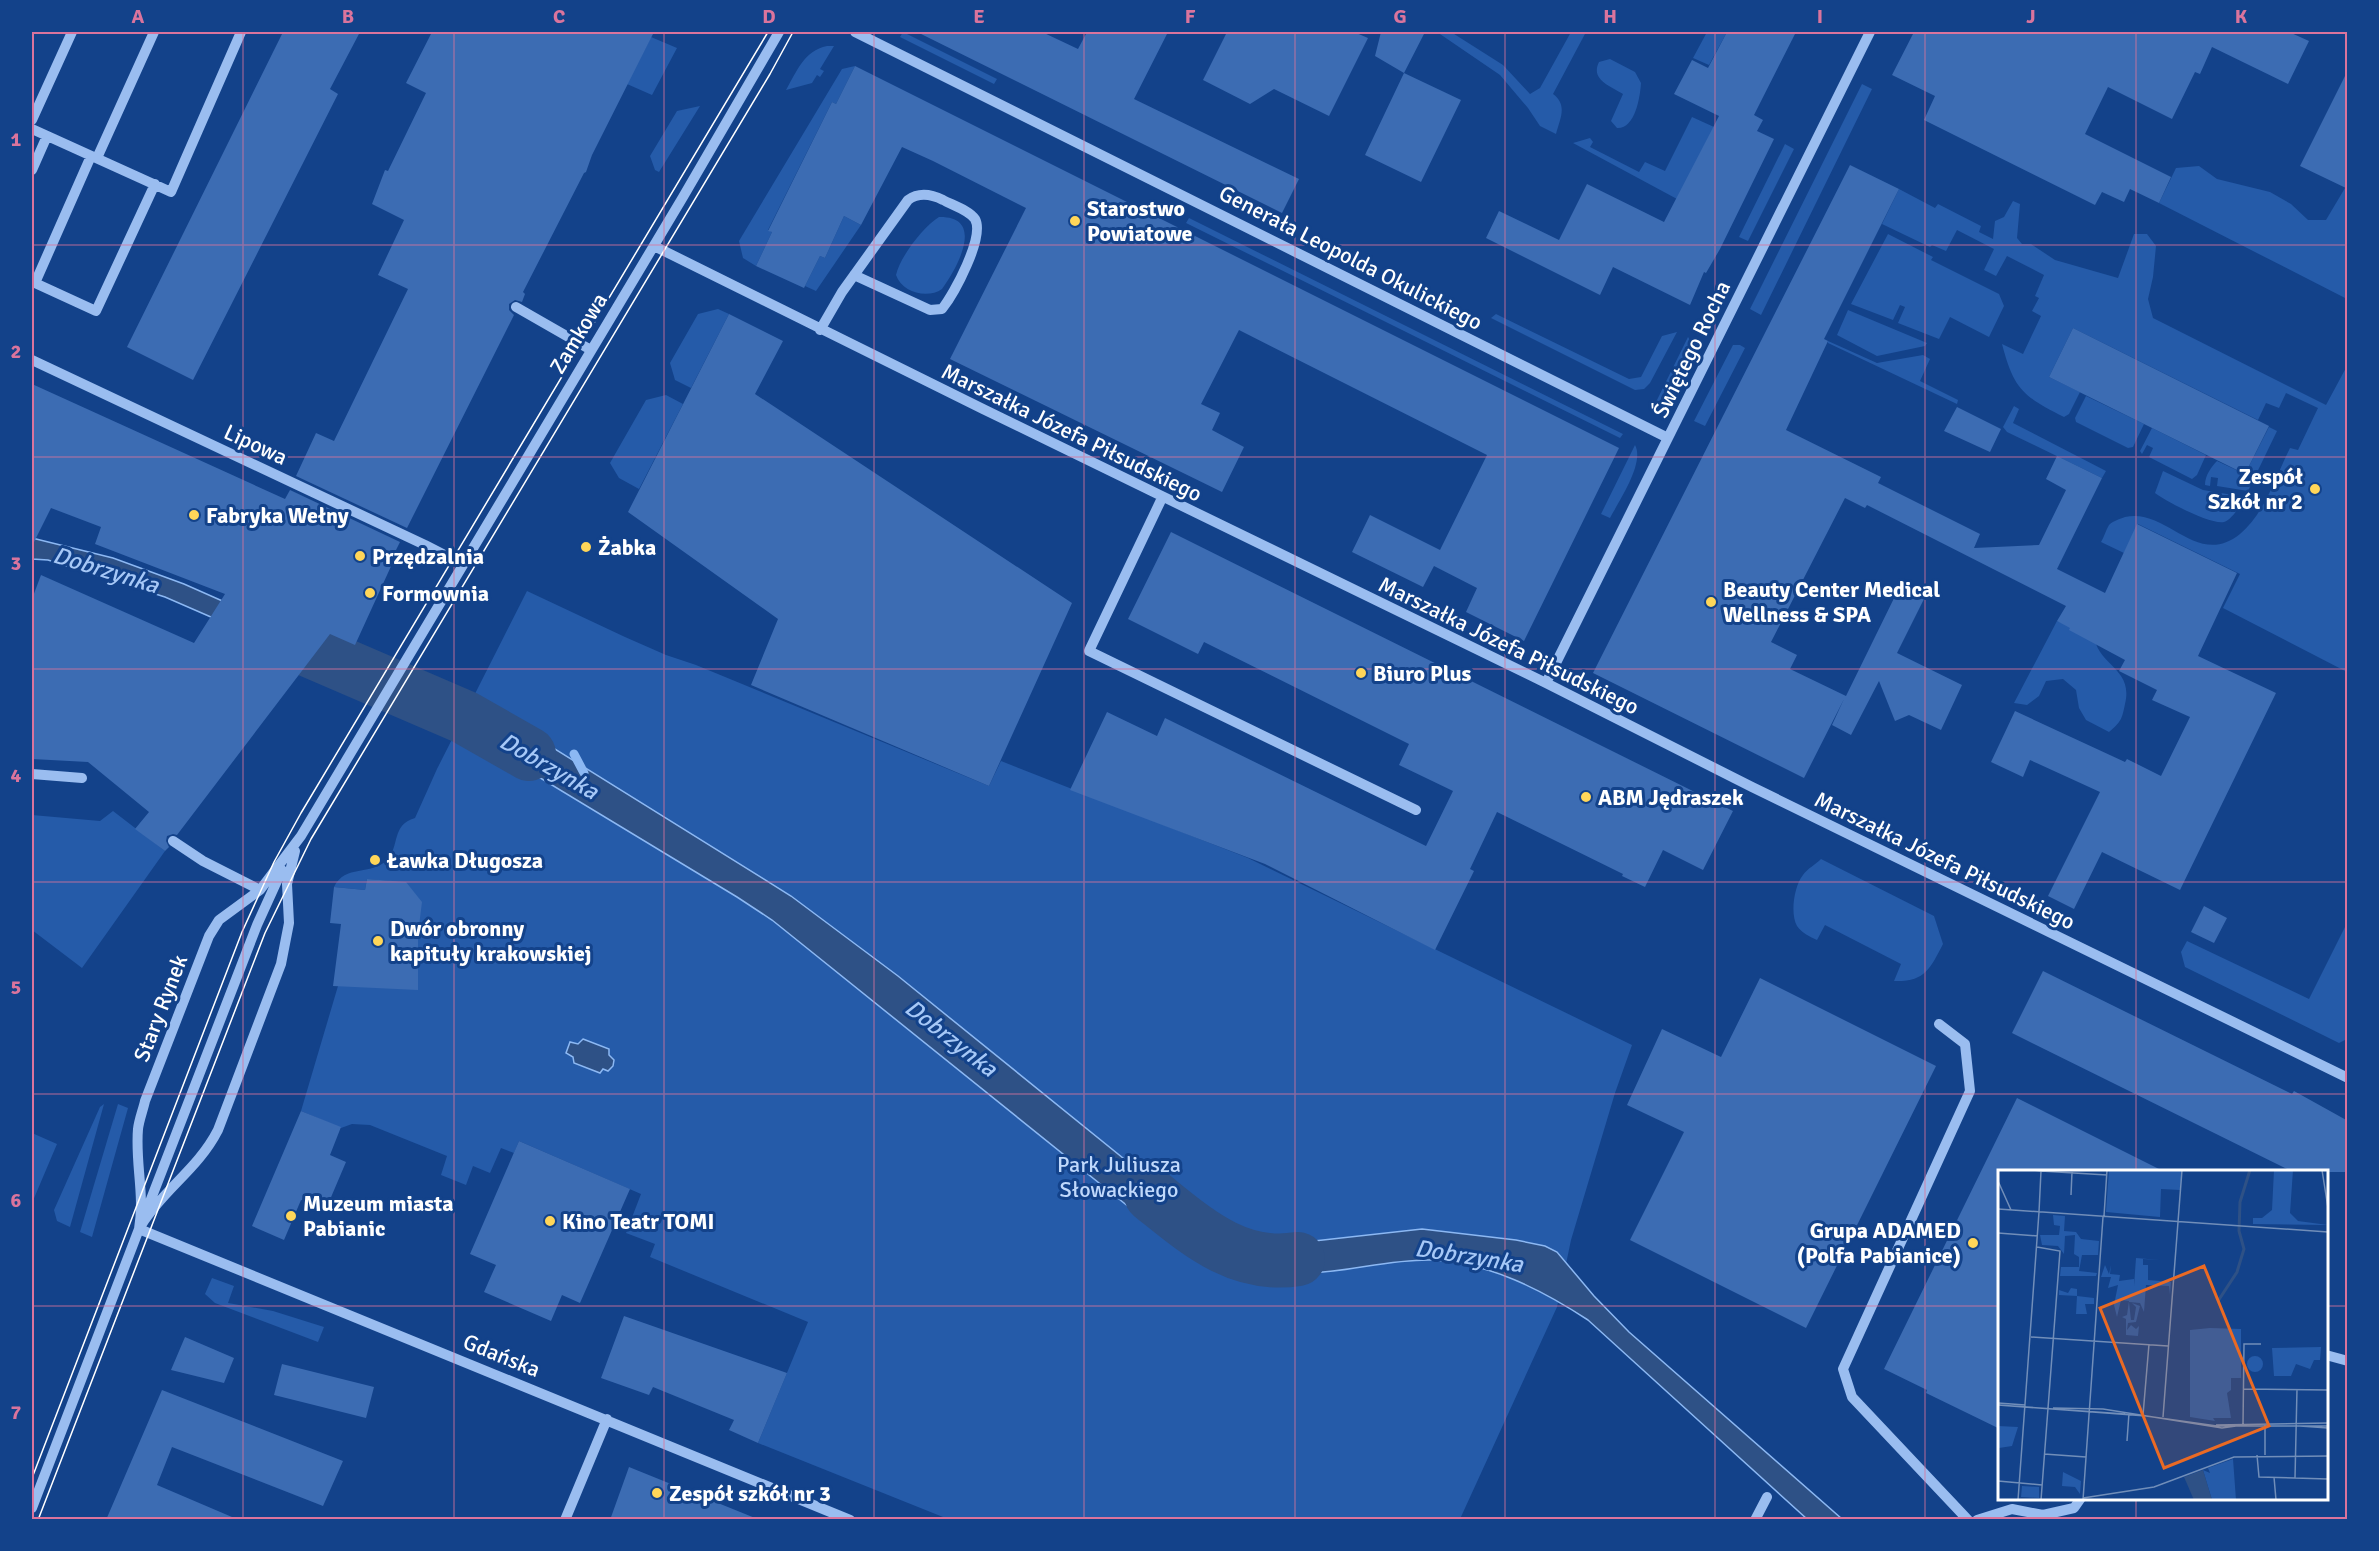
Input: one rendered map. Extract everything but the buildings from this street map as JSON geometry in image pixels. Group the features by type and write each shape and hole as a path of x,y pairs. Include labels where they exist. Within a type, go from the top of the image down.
{"street":[{"path":"32,120 72,32"},
{"path":"154,32 35,283 96,311 155,184"},
{"path":"32,129 171,192 241,32"},
{"name":"Zamkowa","path":"374,712 654,246 778,32"},
{"name":"Generała Leopolda Okulickiego","path":"855,32 1668,438"},
{"name":"Świętego Rocha","path":"1546,683 1869,32"},
{"path":"32,170 47,136"},
{"path":"820,330 834,303 854,275 908,200 915,195 922,194 939,198 976,220 978,227 974,248 942,309 930,310 854,275"},
{"name":"Marszałka Józefa Piłsudskiego","path":"654,246 1162,498 1546,683 1790,806 2348,1078"},
{"path":"516,307 591,350"},
{"name":"Lipowa","path":"32,360 462,564"},
{"path":"1162,498 1089,651 1416,810"},
{"name":"Stary Rynek","path":"32,1508 139,1229 142,1200 138,1128 145,1101 209,936 219,920 260,890 301,836 374,712"},
{"path":"32,774 82,777"},
{"path":"139,1229 256,925 282,869 301,836"},
{"name":"Stary Rynek","path":"139,1229 164,1196 207,1150 218,1130 281,964 289,923 287,884 291,861 301,836"},
{"path":"173,841 203,861 260,890"},
{"path":"1939,1024 1965,1044 1970,1091 1843,1368 1852,1397 1968,1520"},
{"name":"Gdańska","path":"139,1229 850,1520"},
{"path":"2328,1356 2348,1361"},
{"path":"565,1520 607,1419"},
{"path":"1755,1520 1767,1497"},
{"path":"1977,1520 2012,1509 2043,1515 2074,1508 2079,1500"}],"green space":[{"path":"903,32 997,79 994,84 900,37"},
{"path":"1437,32 1451,32 1503,65 1530,94 1540,88 1571,32 1586,32 1553,94 1558,98 1562,108 1556,134 1540,126 1500,75"},
{"path":"1707,32 1727,32 1709,65 1693,58"},
{"path":"651,37 677,48 652,95 627,84"},
{"path":"827,46 834,46 820,69 824,71 820,77 817,75 812,83 786,90 807,57 812,52"},
{"path":"1610,59 1635,72 1641,83 1638,104 1632,118 1628,124 1617,128 1611,121 1623,94 1603,82 1597,73 1599,62"},
{"path":"855,66 836,104 832,102 768,230 772,232 756,266 743,258 739,241 842,69"},
{"path":"1862,84 1872,89 1761,315 1750,309"},
{"path":"700,106 659,172 655,170 650,156 677,111"},
{"path":"1692,117 1714,127 1677,199 1573,143 1590,138 1593,142 1590,147 1639,172 1645,162 1665,171"},
{"path":"1785,144 1794,149 1748,241 1739,237"},
{"path":"2199,166 2217,179 2270,192 2291,204 2308,220 2326,220 2345,188 2347,189 2347,299 2159,203 2176,168"},
{"path":"1899,189 1935,208 1938,204 1981,226 1979,232 1993,239 1995,221 2004,217 2013,201 2020,204 2017,238 2022,244 2031,244 2055,260 2118,278 2134,234 2147,234 2156,246 2148,299 2153,318 2326,405 2347,366 2347,672 2223,608 2240,574 2138,524 2124,553 2101,542 2109,525 2115,521 2125,517 2140,516 2155,520 2196,541 2210,545 2224,543 2240,534 2263,505 2290,448 2298,450 2318,408 2286,393 2279,408 2266,403 2258,420 2073,328 2049,377 2080,392 2069,414 2064,417 2050,410 2030,397 2016,382 2002,344 2023,354 2041,316 2032,311 2039,298 2035,296 2044,275 2007,256 1996,276 1984,270 1994,249 1957,230 1946,251 1932,245 1930,247 1882,224"},
{"path":"844,216 861,225 816,291 805,286 820,256 825,258"},
{"path":"939,217 953,219 962,225 965,234 964,246 954,270 942,289 923,294 904,286 896,275 913,243"},
{"path":"1189,218 1623,434 1620,438 1186,223"},
{"path":"1888,234 1933,257 1931,260 1999,294 2004,306 1989,337 1950,317 1939,339 1898,323 1905,307 1900,305 1893,320 1851,304"},
{"path":"718,309 729,314 691,388 675,380 670,363 698,314"},
{"path":"1848,310 1927,343 1925,346 1877,356 1837,335"},
{"path":"1496,314 1629,379 1641,377 1662,336 1677,332 1650,383 1644,389 1635,390 1491,318"},
{"path":"1688,337 1695,348 1665,406 1656,402"},
{"path":"1828,341 1877,363 1923,355 1930,359 1920,381 1958,400 1957,404 1828,343"},
{"path":"1733,345 1745,348 1705,426 1694,421"},
{"path":"666,395 683,404 639,489 619,478 610,463 646,400"},
{"path":"2086,396 2144,424 2133,447 2128,448 2076,422 2075,418"},
{"path":"2014,406 2019,409 2013,423 2106,471 2102,478 2007,432 2003,427"},
{"path":"2269,427 2277,431 2248,491 2217,486 2218,478 2211,477 2210,486 2205,485 2207,474 2217,461 2245,474"},
{"path":"2152,428 2206,455 2197,475 2192,479 2149,457 2153,448 2147,445 2142,454 2140,451"},
{"path":"1635,445 1637,462 1634,472 1610,518 1601,514"},
{"path":"2163,471 2203,490 2245,497 2231,518 2224,522 2209,520 2155,493"},
{"name":"Park Juliusza Słowackiego","path":"527,591 666,655 696,665 989,786 1001,761 1248,858 1632,1045 1615,1093 1571,1240 1557,1307 1460,1519 948,1519 758,1443 808,1322 650,1257 655,1244 626,1233 641,1194 519,1141 514,1153 501,1148 490,1173 473,1166 466,1185 441,1175 447,1156 370,1125 352,1124 341,1128 301,1111 338,986 390,881 367,879 365,890 334,887 345,875 374,868 387,860 402,826 415,818 437,769"},
{"path":"2057,621 2094,634 2096,645 2101,653 2120,674 2124,682 2126,692 2123,713 2119,723 2109,732 2086,720 2079,708 2076,690 2063,679 2046,681 2039,696 2027,705 2014,703"},
{"path":"113,811 165,851 82,968 32,930 32,815 100,821"},
{"path":"1821,859 1934,916 1943,944 1925,972 1913,979 1894,981 1901,964 1825,925 1817,940 1797,926 1794,900 1797,886 1805,873"},
{"path":"2347,923 2347,1039 2339,1043 2185,967 2181,952 2187,941 2309,999"},
{"path":"104,1104 70,1227 57,1221 54,1210 100,1107"},
{"path":"118,1104 128,1108 92,1237 80,1232"},
{"path":"32,1133 57,1144 32,1203"},
{"path":"212,1278 234,1286 228,1303 273,1311 324,1327 318,1342 215,1303 205,1294"}],"water":[{"path":"32,538 113,558 184,584 333,650 326,667 165,597 48,560 32,559"},
{"path":"472,700 508,723 518,726 791,896 898,976 1186,1209 1214,1228 1202,1261 1165,1236 772,920 514,762 453,739"},
{"path":"583,1039 609,1049 609,1055 614,1060 613,1066 608,1071 603,1069 600,1073 574,1063 573,1057 566,1053 570,1042 578,1044"},
{"path":"1422,1229 1516,1240 1545,1246 1557,1252 1594,1296 1629,1332 1842,1519 1807,1519 1588,1320 1552,1298 1514,1280 1474,1266 1432,1260 1404,1261 1337,1271 1296,1274 1257,1273 1218,1268 1232,1232 1267,1241 1305,1242"}],"waterway":[{"name":"Dobrzynka","path":"262,630 464,717 529,754"},
{"path":"574,754 584,773"},
{"name":"Dobrzynka","path":"1151,1195 1201,1233 1236,1252 1276,1261 1298,1259"}],"tram line":[{"path":"32,1478 242,932 274,862 301,813 768,32"},
{"path":"38,1520 265,933 311,839 793,32"}],"place":[{"name":"Starostwo Powiatowe","path":"1075,221"},
{"name":"Zespół Szkół nr 2","path":"2315,489"},
{"name":"Fabryka Wełny","path":"194,515"},
{"name":"Żabka","path":"586,547"},
{"name":"Przędzalnia","path":"360,556"},
{"name":"Formownia","path":"370,593"},
{"name":"Beauty Center Medical Wellness & SPA","path":"1711,602"},
{"name":"Biuro Plus","path":"1361,673"},
{"name":"ABM Jędraszek","path":"1586,797"},
{"name":"Ławka Długosza","path":"375,860"},
{"name":"Dwór obronny kapituły krakowskiej","path":"378,941"},
{"name":"Muzeum miasta Pabianic","path":"291,1216"},
{"name":"Kino Teatr TOMI","path":"550,1221"},
{"name":"Grupa ADAMED (Polfa Pabianice)","path":"1973,1243"},
{"name":"Zespół szkół nr 3","path":"657,1493"}]}
